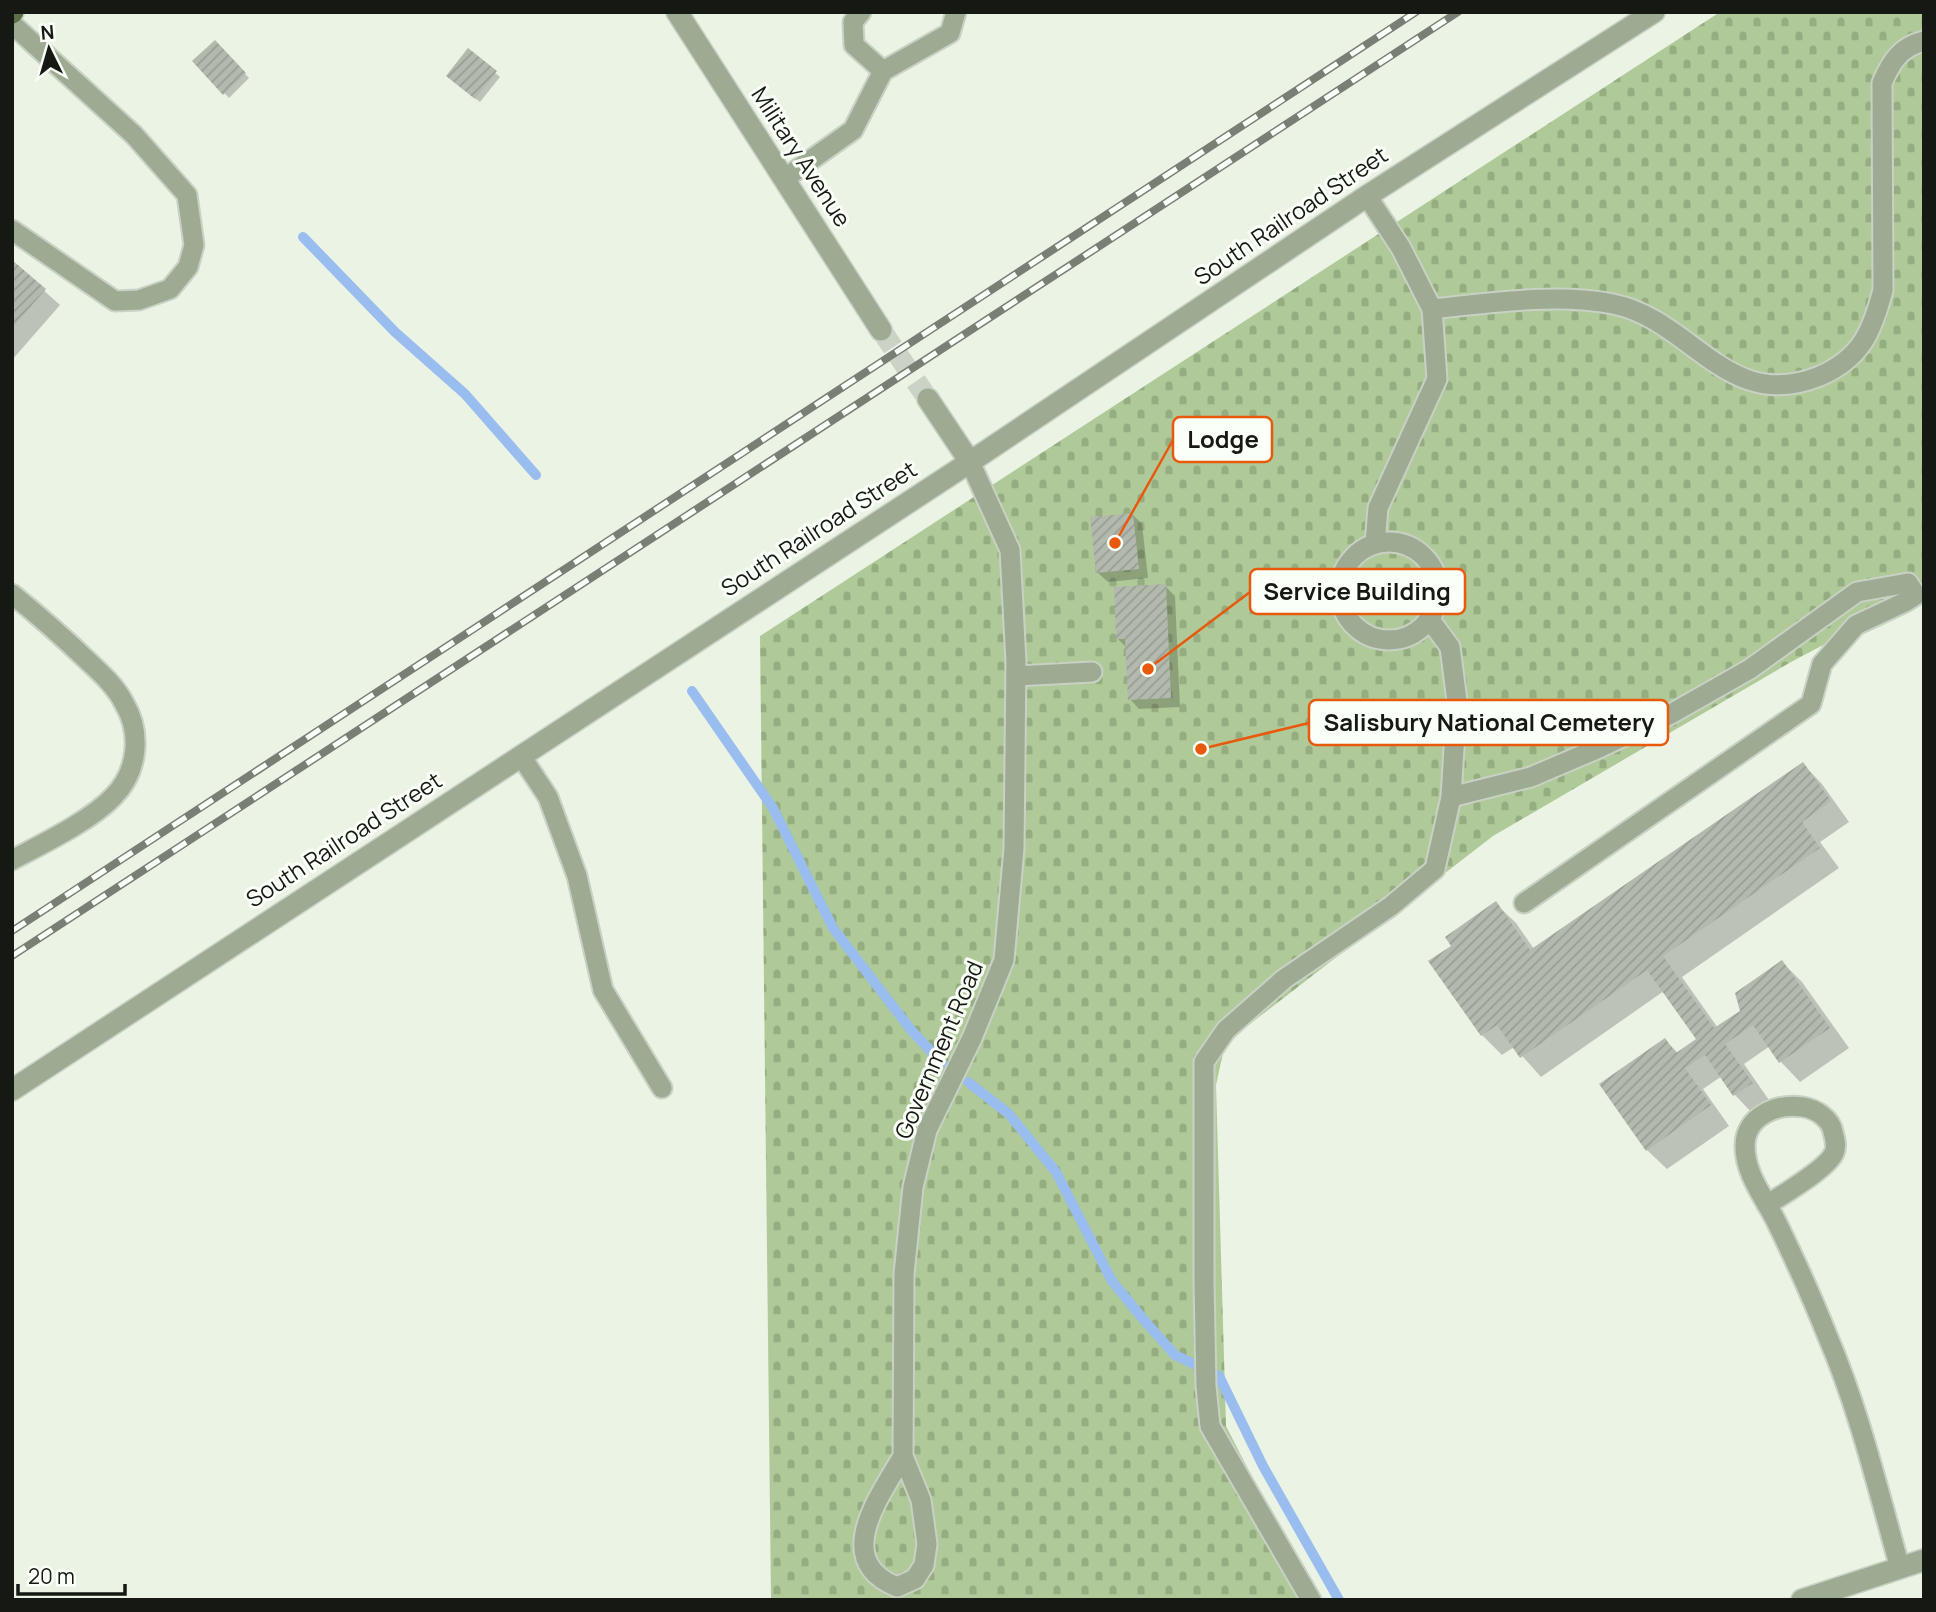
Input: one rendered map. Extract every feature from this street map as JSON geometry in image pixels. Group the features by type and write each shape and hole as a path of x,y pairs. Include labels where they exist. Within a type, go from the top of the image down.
{"street":[{"name":"Military Avenue","path":"677,12 881,330"},
{"name":"South Railroad Street","path":"12,1090 970,461 1367,196 1654,12"},
{"path":"928,399 970,461"},
{"path":"1802,1600 1924,1560"}],"lane":[{"path":"861,12 853,22 854,45 883,71"},
{"path":"784,179 853,130 883,71 950,33 956,12"},
{"path":"12,24 134,135 187,195 194,245 188,267 170,289 139,300 115,301 12,230"},
{"path":"1432,309 1508,301 1582,300 1614,304 1649,315 1715,364 1742,379 1773,386 1804,382 1837,369 1862,347 1875,320 1883,290 1882,83 1892,61 1910,44 1924,41"},
{"path":"1367,196 1401,248 1432,309 1437,379 1378,508 1375,544"},
{"name":"Government Road","path":"903,1456 869,1514 864,1531 864,1550 870,1570 880,1580 897,1587 915,1579 924,1566 927,1544 920,1500 903,1456 904,1274 913,1187 927,1130 972,1038 1004,960 1014,848 1016,676 1010,550 970,461"},
{"path":"1390,542 1419,552 1429,562 1436,576 1439,591 1437,606 1430,620 1418,632 1403,639 1385,641 1368,637 1354,627 1344,613 1339,597 1341,579 1348,563 1360,551 1375,544 1390,542"},
{"path":"1451,797 1531,776 1669,715 1750,669 1857,592 1908,583 1916,595 1856,625 1822,664 1811,704 1524,903"},
{"path":"12,594 55,629 109,682 125,703 136,744 133,763 113,798 12,860"},
{"path":"1311,1600 1210,1426 1206,1386 1204,1062 1226,1030 1284,979 1391,906 1435,869 1451,797 1457,701 1450,647 1430,620"},
{"path":"1016,676 1092,672"},
{"path":"521,756 548,797 577,876 603,990 662,1088"},
{"path":"1767,1205 1826,1163 1834,1153 1833,1128 1812,1109 1799,1106 1774,1109 1762,1114 1748,1130 1745,1144 1748,1165 1823,1325 1847,1385 1900,1568"}],"green space":[{"path":"1720,12 1924,12 1924,592 1791,662 1493,836 1246,1027 1224,1048 1216,1085 1226,1426 1315,1600 771,1600 760,636"}],"building":[{"path":"215,40 246,73 223,95 192,61"},
{"path":"468,48 497,71 475,99 446,76"},
{"path":"12,260 46,289 12,328"},
{"path":"1133,513 1139,569 1096,573 1090,517"},
{"path":"1166,584 1171,698 1128,700 1125,639 1116,639 1114,587"},
{"path":"1803,762 1831,801 1802,822 1820,848 1663,956 1714,1028 1740,1011 1735,993 1782,960 1830,1028 1779,1063 1753,1025 1725,1044 1753,1083 1733,1096 1705,1055 1685,1068 1711,1105 1646,1151 1599,1084 1665,1038 1676,1053 1696,1039 1647,970 1520,1058 1497,1025 1481,1036 1428,961 1451,946 1445,937 1496,901 1530,950"}],"waterway":[{"path":"303,237 395,332 465,394 536,475"},
{"path":"692,691 773,808 833,928 911,1030 942,1063"},
{"path":"968,1082 1009,1114 1056,1172 1112,1281 1143,1319 1175,1355 1219,1376 1263,1466 1339,1600"}],"tunnel":[{"path":"881,330 928,399"}],"railway":[{"path":"12,931 1416,12"},
{"path":"12,956 1458,12"}],"place":[{"name":"Lodge","path":"1115,543"},
{"name":"Service Building","path":"1148,669"},
{"name":"Salisbury National Cemetery","path":"1201,749"}]}
